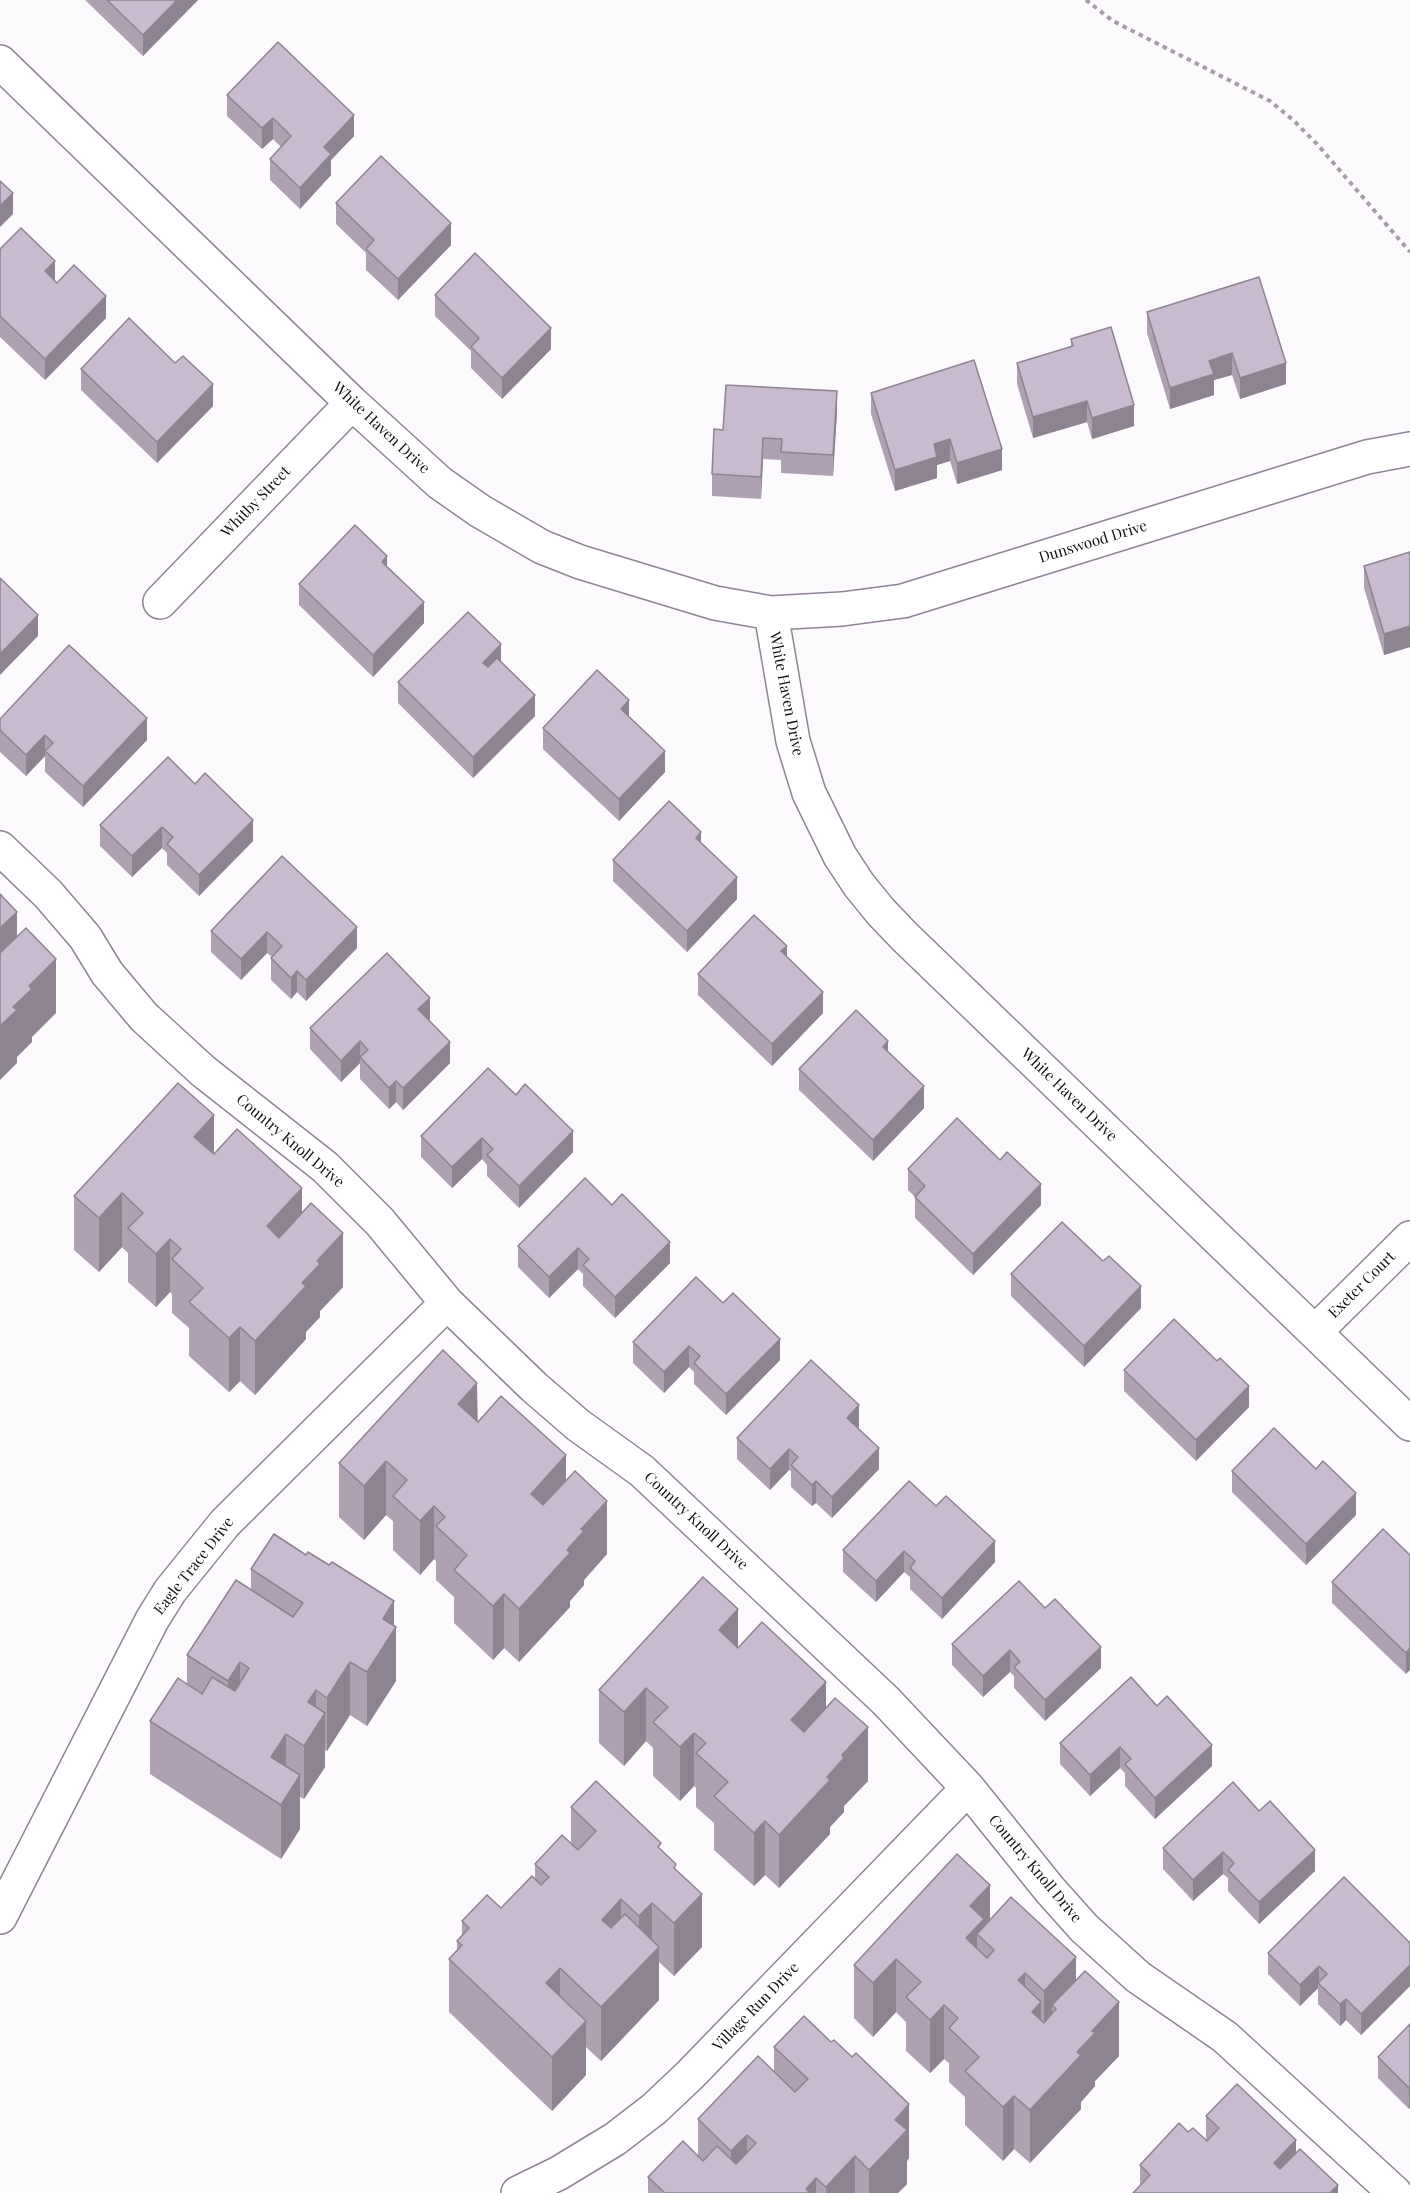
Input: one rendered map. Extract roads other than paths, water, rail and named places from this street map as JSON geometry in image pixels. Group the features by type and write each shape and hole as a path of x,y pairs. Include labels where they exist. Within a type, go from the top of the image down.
{"street":[{"name":"White Haven Drive","path":"0,62 351,403 440,483 480,511 542,547 580,562 679,593 771,614 793,741 809,793 840,856 859,885 905,937 1410,1424"},
{"name":"Whitby Street","path":"160,602 351,403"},
{"name":"Dunswood Drive","path":"771,614 842,609 903,601 1367,457 1410,449"},
{"name":"Country Knoll Drive","path":"0,848 48,894 85,937 107,973 144,1017 203,1071 325,1167 380,1222 447,1303 534,1387 578,1425 642,1471 886,1701 968,1788 1050,1890 1084,1928 1138,1977 1225,2037 1395,2193"},
{"name":"Exeter Court","path":"1315,1332 1410,1238"},
{"name":"Eagle Trace Drive","path":"0,1917 152,1620 170,1591 225,1523 447,1303"},
{"name":"Village Run Drive","path":"518,2193 559,2173 605,2145 654,2109 690,2075 968,1788"}]}
